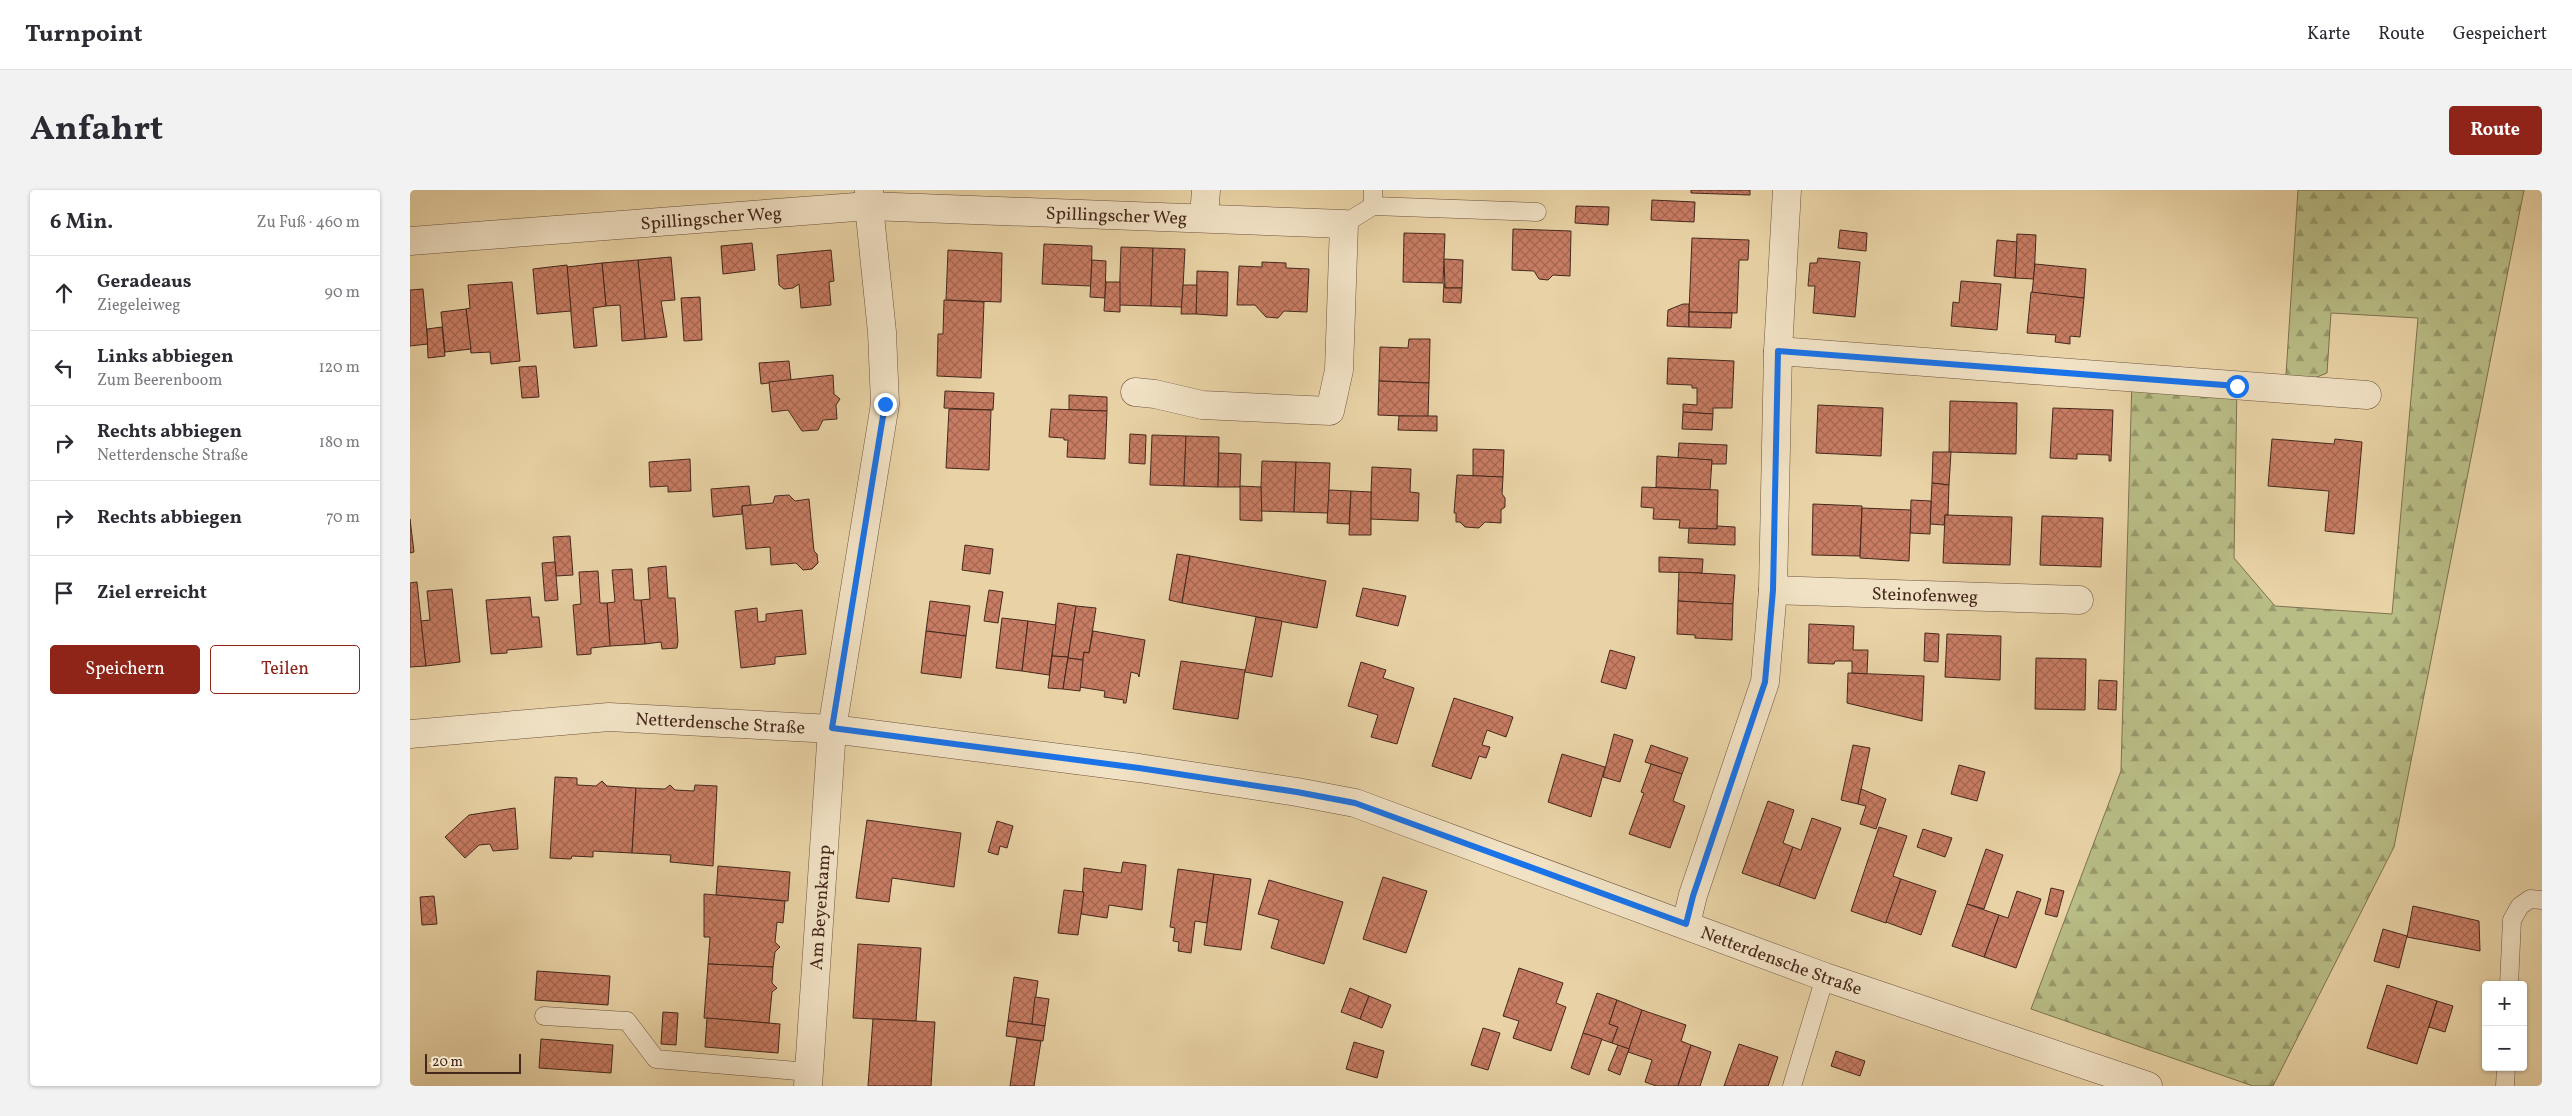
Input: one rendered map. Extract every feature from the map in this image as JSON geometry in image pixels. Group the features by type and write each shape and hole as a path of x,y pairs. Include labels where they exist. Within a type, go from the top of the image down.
{"street":[{"path":"1204,217 1206,190"},
{"path":"1686,924 1693,896 1765,682 1773,590 1778,351 1787,190"},
{"name":"Spillingscher Weg","path":"410,241 869,198 1344,224"},
{"name":"Am Beyenkamp","path":"809,1079 832,728 885,404 882,332 869,198"},
{"path":"1135,392 1155,394 1202,406 1330,411 1339,370 1344,224"},
{"path":"1778,351 2367,395"},
{"name":"Steinofenweg","path":"1773,590 2079,600"},
{"name":"Netterdensche Straße","path":"410,734 609,717 832,728 1139,768 1297,792 1355,803 1825,977 2135,1084"}],"lane":[{"path":"1344,224 1373,198 1537,212"},
{"path":"2509,981 2512,920 2520,906 2530,899 2542,900"},
{"path":"1792,1086 1825,977"},
{"path":"544,1016 627,1022 656,1059 809,1079"},
{"path":"2505,1086 2506,1071"}],"green space":[{"path":"2298,190 2524,190 2394,847 2273,1086 2253,1086 2031,1009 2121,771 2132,379 2237,386 2234,558 2275,606 2392,614 2418,318 2331,313 2327,373 2285,390"}],"building":[{"path":"1691,190 1750,190 1750,195 1691,193"},
{"path":"1652,200 1695,202 1694,222 1651,220"},
{"path":"1576,206 1609,207 1608,225 1575,223"},
{"path":"1513,229 1571,231 1570,276 1553,275 1548,280 1539,279 1534,271 1512,270"},
{"path":"1840,230 1867,233 1866,251 1838,248"},
{"path":"1404,233 1445,234 1443,283 1403,282"},
{"path":"2017,234 2036,235 2034,279 2015,278"},
{"path":"1692,238 1749,240 1748,260 1739,260 1737,313 1689,312"},
{"path":"1997,240 2017,242 2015,278 1994,276"},
{"path":"752,243 755,270 723,274 721,246"},
{"path":"1044,244 1092,246 1091,286 1042,284"},
{"path":"1121,247 1153,248 1151,306 1119,305"},
{"path":"1153,248 1185,249 1182,307 1151,306"},
{"path":"831,250 834,281 829,282 831,305 801,308 799,284 793,288 784,289 779,285 777,255"},
{"path":"948,250 1002,253 1001,302 946,300"},
{"path":"671,257 675,300 661,301 667,337 645,339 638,260"},
{"path":"1818,258 1860,262 1855,317 1813,313 1815,286 1808,286 1810,263 1817,263"},
{"path":"1444,259 1463,260 1462,288 1445,288"},
{"path":"638,260 645,339 622,341 620,305 606,306 602,263"},
{"path":"1092,260 1106,261 1105,298 1090,297"},
{"path":"1262,262 1286,263 1286,268 1309,269 1307,312 1284,311 1278,318 1266,317 1255,305 1237,305 1239,266 1262,267"},
{"path":"602,263 606,306 593,308 597,346 574,348 567,267"},
{"path":"2035,264 2086,269 2084,298 2032,293"},
{"path":"567,265 571,311 537,314 533,269"},
{"path":"1197,271 1228,272 1227,316 1196,314"},
{"path":"1961,281 2001,284 1997,330 1951,326 1953,302 1959,303"},
{"path":"512,282 520,361 491,364 490,352 471,353 466,309 470,308 468,285"},
{"path":"1106,282 1120,282 1120,312 1104,311"},
{"path":"1444,283 1445,288 1462,288 1461,303 1443,302"},
{"path":"1183,285 1197,285 1196,314 1181,314"},
{"path":"423,289 428,344 410,346 410,290"},
{"path":"2031,292 2084,298 2080,337 2070,336 2070,344 2055,342 2056,335 2027,333"},
{"path":"700,297 702,340 684,341 681,298"},
{"path":"944,300 984,302 981,378 937,376 938,334 943,334"},
{"path":"1683,304 1689,304 1689,327 1667,326 1668,310"},
{"path":"466,309 471,349 445,352 441,312"},
{"path":"1689,312 1732,313 1731,328 1689,327"},
{"path":"442,327 445,356 428,358 427,329"},
{"path":"1409,339 1430,339 1429,383 1379,381 1380,347 1408,348"},
{"path":"1668,358 1734,361 1732,408 1713,408 1713,414 1683,412 1683,404 1697,405 1697,388 1692,388 1692,385 1667,384"},
{"path":"789,361 791,380 761,384 759,363"},
{"path":"536,366 539,397 522,398 519,367"},
{"path":"833,375 834,394 840,399 836,405 837,419 823,420 818,430 802,431 788,410 772,412 769,382"},
{"path":"1379,381 1429,383 1428,417 1378,415"},
{"path":"945,391 994,393 993,410 944,408"},
{"path":"1069,395 1107,397 1107,411 1069,410"},
{"path":"1950,401 2017,403 2016,454 1949,452"},
{"path":"1818,405 1883,408 1881,456 1816,453"},
{"path":"2053,408 2113,410 2111,461 2109,461 2109,455 2077,454 2077,459 2050,458"},
{"path":"949,409 991,410 989,470 946,468"},
{"path":"1051,409 1107,411 1105,459 1067,457 1068,440 1049,437"},
{"path":"1683,412 1713,414 1712,430 1682,429"},
{"path":"1399,416 1437,416 1437,431 1398,430"},
{"path":"1130,434 1146,435 1145,464 1129,463"},
{"path":"1152,435 1186,436 1184,486 1150,485"},
{"path":"1186,436 1219,437 1218,487 1184,486"},
{"path":"2272,439 2334,444 2335,439 2362,442 2354,534 2325,531 2329,491 2268,486"},
{"path":"1679,443 1727,445 1726,464 1711,464 1712,460 1678,459"},
{"path":"1473,449 1504,450 1503,477 1473,476"},
{"path":"1933,452 1951,452 1949,485 1932,483"},
{"path":"1219,453 1241,454 1240,487 1218,487"},
{"path":"1657,456 1712,460 1710,490 1656,487"},
{"path":"690,459 691,491 668,492 668,486 650,487 649,462"},
{"path":"1262,461 1296,462 1294,512 1260,511"},
{"path":"1296,462 1330,463 1328,513 1294,512"},
{"path":"1372,467 1411,469 1410,492 1419,493 1418,521 1370,519"},
{"path":"1457,475 1503,477 1502,494 1505,498 1505,507 1501,510 1501,523 1485,522 1479,528 1465,527 1460,522 1456,522 1456,513 1454,513"},
{"path":"1932,483 1949,485 1948,515 1945,515 1944,525 1930,524"},
{"path":"749,486 751,505 742,506 742,514 713,517 711,489"},
{"path":"1240,486 1261,487 1262,521 1240,520"},
{"path":"1642,487 1718,490 1717,529 1679,528 1680,520 1653,519 1654,508 1641,507"},
{"path":"1329,490 1351,491 1349,524 1327,523"},
{"path":"1351,491 1371,492 1371,535 1349,535"},
{"path":"789,495 795,501 809,499 814,551 817,554 818,563 812,569 803,570 796,563 771,565 770,547 746,549 742,506 773,503 775,496"},
{"path":"1911,500 1931,501 1930,534 1910,533"},
{"path":"1813,504 1862,506 1860,556 1812,555"},
{"path":"1862,508 1911,510 1909,561 1860,558"},
{"path":"1945,515 2012,517 2010,565 1943,563"},
{"path":"2042,516 2103,518 2101,567 2040,565"},
{"path":"410,519 414,552 410,553"},
{"path":"1717,526 1735,527 1735,545 1688,543 1689,528 1717,529"},
{"path":"570,536 573,575 556,576 553,537"},
{"path":"965,545 993,549 990,574 962,570"},
{"path":"1177,554 1190,556 1182,603 1169,600"},
{"path":"1190,556 1326,581 1317,628 1182,603"},
{"path":"1659,557 1703,559 1702,573 1659,572"},
{"path":"555,562 558,600 545,601 542,563"},
{"path":"666,566 668,598 675,598 678,641 677,648 662,649 661,642 645,644 641,600 650,599 648,568"},
{"path":"632,569 634,600 641,600 645,644 610,646 607,603 615,602 612,570"},
{"path":"598,571 600,603 607,603 610,646 591,648 591,654 577,655 573,605 581,604 579,572"},
{"path":"1679,572 1735,575 1733,604 1678,601"},
{"path":"417,582 426,666 410,667 410,583"},
{"path":"1363,588 1406,596 1398,626 1356,616"},
{"path":"452,589 460,662 426,666 421,621 430,620 427,591"},
{"path":"989,590 1003,592 998,623 984,621"},
{"path":"530,597 532,617 539,617 542,647 507,650 507,653 491,654 486,600"},
{"path":"930,601 970,606 966,636 926,631"},
{"path":"1678,601 1733,604 1732,640 1695,638 1695,635 1677,634"},
{"path":"1058,603 1076,606 1068,657 1052,656"},
{"path":"1076,606 1096,608 1089,653 1084,652 1083,660 1068,658"},
{"path":"757,608 758,622 766,621 766,614 802,610 806,654 775,657 775,664 741,668 735,611"},
{"path":"1256,617 1282,621 1272,677 1245,672"},
{"path":"1002,618 1028,621 1022,671 996,668"},
{"path":"1028,621 1056,625 1049,675 1022,671"},
{"path":"1809,624 1854,626 1853,650 1868,650 1867,674 1852,673 1852,661 1835,661 1834,664 1808,663"},
{"path":"926,631 966,636 961,678 921,673"},
{"path":"1093,631 1145,640 1139,677 1138,674 1131,672 1126,703 1123,703 1124,700 1104,697 1105,691 1079,687 1084,652 1089,653"},
{"path":"1925,633 1939,634 1938,662 1924,661"},
{"path":"1947,634 2001,636 2000,680 1945,677"},
{"path":"1610,650 1635,657 1626,689 1601,682"},
{"path":"1052,656 1068,657 1063,689 1048,688"},
{"path":"1068,658 1083,660 1080,691 1063,689"},
{"path":"2036,658 2086,659 2085,710 2035,709"},
{"path":"1181,661 1245,670 1238,719 1173,709"},
{"path":"1361,662 1386,670 1383,678 1414,688 1397,744 1371,737 1378,715 1348,706"},
{"path":"1848,673 1924,676 1922,721 1847,703"},
{"path":"2099,680 2117,681 2116,710 2098,709"},
{"path":"1454,698 1513,717 1506,737 1487,730 1482,745 1490,747 1486,758 1479,756 1471,779 1432,766"},
{"path":"1614,734 1633,740 1620,782 1603,777"},
{"path":"1651,745 1688,758 1682,774 1645,762"},
{"path":"1853,745 1870,748 1858,804 1841,800"},
{"path":"1562,754 1605,767 1591,817 1548,802"},
{"path":"1651,764 1682,774 1673,801 1685,806 1670,848 1629,834 1644,793 1641,792"},
{"path":"1959,765 1985,772 1977,801 1951,794"},
{"path":"555,777 577,778 577,785 596,786 602,781 607,786 636,788 632,853 593,851 593,857 550,858"},
{"path":"670,785 675,790 694,791 695,785 717,786 713,866 670,862 671,855 632,853 636,788 665,789"},
{"path":"1861,789 1886,799 1876,829 1860,824 1866,806 1858,804"},
{"path":"1768,801 1794,810 1783,843 1793,847 1779,886 1742,873"},
{"path":"515,808 518,849 493,851 490,844 479,845 465,858 445,837 469,815"},
{"path":"1812,818 1841,828 1815,899 1779,886 1793,847 1801,850"},
{"path":"867,820 961,833 954,887 892,878 889,902 856,898"},
{"path":"997,821 1013,826 1007,848 1000,846 998,855 988,852"},
{"path":"1879,827 1907,836 1893,876 1901,879 1886,923 1851,911"},
{"path":"1923,829 1952,838 1945,857 1917,847"},
{"path":"1986,849 2003,855 1984,909 1967,904"},
{"path":"1123,862 1146,865 1142,910 1109,905 1107,918 1081,914 1084,868 1121,873"},
{"path":"718,866 790,872 788,901 716,895"},
{"path":"1178,869 1214,874 1207,923 1195,921 1191,953 1178,951 1179,942 1173,941 1175,928 1170,927"},
{"path":"1214,874 1251,879 1241,950 1204,945"},
{"path":"1383,877 1427,891 1406,953 1363,939"},
{"path":"1901,879 1936,891 1921,935 1886,922"},
{"path":"1269,880 1343,902 1324,964 1271,948 1279,920 1258,914"},
{"path":"2051,888 2064,891 2057,917 2045,914"},
{"path":"1064,890 1084,892 1078,935 1058,933"},
{"path":"2017,891 2041,899 2016,968 1984,957 1999,915 2008,918"},
{"path":"704,894 785,901 783,923 777,922 775,942 780,947 775,952 773,967 708,964 710,937 704,937"},
{"path":"434,896 437,924 422,925 420,897"},
{"path":"1967,904 1999,915 1984,957 1952,946"},
{"path":"2413,906 2479,921 2480,951 2407,937"},
{"path":"2383,929 2407,936 2399,968 2374,961"},
{"path":"858,944 921,948 916,1021 853,1018"},
{"path":"708,964 773,967 772,983 777,988 772,992 769,1023 704,1018"},
{"path":"1519,968 1563,983 1556,1003 1566,1007 1551,1051 1513,1038 1519,1021 1503,1016"},
{"path":"537,971 610,976 608,1005 535,1000"},
{"path":"1014,977 1038,981 1032,1024 1008,1021"},
{"path":"2387,985 2437,1001 2417,1064 2367,1048"},
{"path":"1350,988 1369,996 1360,1019 1341,1012"},
{"path":"1597,993 1617,1000 1609,1024 1618,1027 1612,1043 1583,1033"},
{"path":"1369,996 1391,1005 1382,1028 1360,1019"},
{"path":"1035,997 1049,999 1045,1026 1032,1024"},
{"path":"1617,1000 1642,1010 1629,1049 1612,1043 1618,1027 1609,1024"},
{"path":"2437,1001 2453,1006 2445,1032 2429,1027"},
{"path":"1642,1010 1686,1025 1681,1041 1691,1045 1678,1086 1656,1086 1645,1082 1652,1060 1628,1052"},
{"path":"663,1012 678,1013 676,1045 661,1044"},
{"path":"707,1018 780,1024 778,1053 705,1047"},
{"path":"873,1019 935,1022 931,1086 868,1086"},
{"path":"1008,1021 1045,1026 1043,1041 1006,1036"},
{"path":"1483,1028 1500,1033 1488,1070 1471,1065"},
{"path":"1583,1033 1602,1039 1589,1075 1571,1068"},
{"path":"1017,1038 1041,1041 1034,1086 1010,1086"},
{"path":"541,1039 613,1045 611,1073 539,1068"},
{"path":"1354,1042 1384,1051 1377,1078 1346,1069"},
{"path":"1739,1044 1778,1057 1768,1086 1724,1086"},
{"path":"1618,1045 1629,1049 1620,1075 1608,1070"},
{"path":"1691,1045 1711,1052 1700,1086 1678,1086"},
{"path":"1836,1051 1865,1061 1860,1076 1831,1066"}],"route":[{"path":"885,404 832,728 1139,768 1297,792 1355,803 1686,924 1693,896 1765,682 1773,590 1778,351 2237,386"}]}
